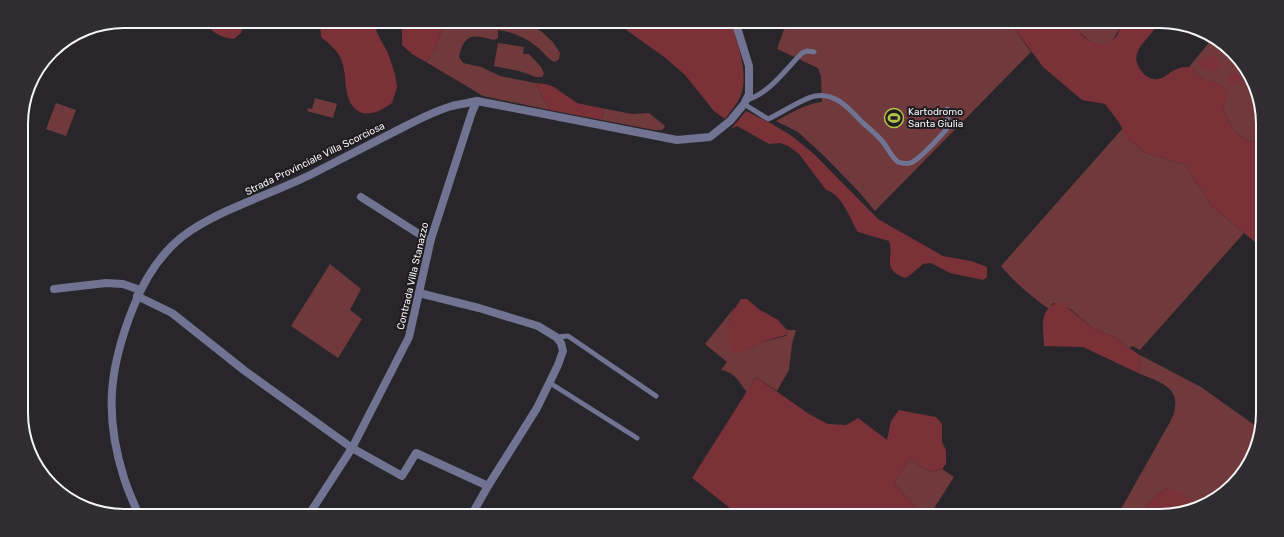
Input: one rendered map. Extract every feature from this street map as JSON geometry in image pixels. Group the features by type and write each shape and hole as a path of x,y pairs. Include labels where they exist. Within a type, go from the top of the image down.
{"street":[{"path":"737,28 749,66 748,94 745,102"},
{"name":"Strada Provinciale Villa Scorciosa","path":"136,509 124,478 116,448 112,419 112,385 116,359 122,335 139,293 152,269 169,248 190,232 210,220 302,179 425,116 452,106 477,101 677,140 710,137 730,121 745,102"},
{"name":"Contrada Villa Stanazzo","path":"313,509 352,448 409,337 430,241 477,101"},
{"path":"361,197 430,241"},
{"path":"54,289 106,283 123,284 172,313 245,371 352,448 402,476 416,453 488,486"},
{"path":"419,293 479,308 538,326 561,343 563,351 538,408 475,509"}],"lane":[{"path":"814,52 808,51 802,53 762,93 745,102 768,119 807,98 826,95 835,98 844,103 883,143 898,162 903,163 910,163 917,159 946,130 948,124 947,109"},
{"path":"556,338 568,336 656,396"},
{"path":"550,383 637,438"}],"shaded area":[{"path":"210,28 243,28 241,33 234,39 217,34"},
{"path":"320,28 376,28 377,33 388,53 395,74 397,87 392,103 385,108 372,113 367,114 358,111 349,100 347,94 343,64 340,57 332,46 321,37"},
{"path":"403,28 442,28 438,43 426,62 412,54 402,45"},
{"path":"442,28 536,28 542,32 553,42 560,53 559,59 555,62 527,40 508,32 498,30 498,38 494,40 475,36 467,39 461,49 459,57 463,63 481,67 500,76 535,83 550,110 483,96 426,62 438,43"},
{"path":"625,28 733,28 739,47 744,75 742,92 739,99 725,119 714,111 685,75 663,56"},
{"name":"Kartodromo Santa Giulia","path":"784,28 1014,28 1031,52 875,211 860,193 824,156 798,132 776,121 804,107 822,102 821,77 818,68 777,49"},
{"path":"1014,28 1075,28 1085,38 1096,44 1106,44 1117,36 1120,28 1155,28 1142,44 1137,55 1139,68 1146,76 1156,79 1161,78 1179,68 1192,67 1204,80 1216,82 1223,87 1227,94 1227,99 1223,108 1231,126 1245,139 1256,142 1256,243 1212,206 1185,165 1146,153 1129,140 1118,121 1105,104 1082,100 1043,67"},
{"path":"1074,28 1119,28 1113,39 1105,44 1096,44"},
{"path":"1209,42 1228,56 1243,76 1253,99 1256,124 1256,142 1245,139 1231,126 1223,108 1227,99 1227,94 1223,87 1212,81 1204,80 1192,67 1189,67"},
{"path":"498,43 524,47 523,54 529,54 541,67 544,73 542,77 536,77 519,71 494,66"},
{"path":"1210,55 1216,58 1219,64 1218,69 1214,72 1204,70 1199,64 1200,60"},
{"path":"1236,73 1241,80 1240,84 1236,86 1230,84 1226,77"},
{"path":"535,83 546,84 554,87 577,103 601,108 604,113 602,120 550,110"},
{"path":"315,98 337,104 333,118 307,111 308,108 312,109"},
{"path":"56,103 76,110 66,136 46,129"},
{"path":"601,108 632,114 649,113 665,126 662,130 654,130 602,120 604,113"},
{"path":"746,111 792,136 815,155 878,219 943,256 971,261 987,267 987,277 983,280 950,273 931,263 923,264 905,278 897,274 891,267 889,241 858,232 837,196 826,190 799,154 788,146 780,143 769,144 737,126 731,129"},
{"path":"1123,128 1129,140 1146,153 1185,165 1212,206 1244,233 1140,350 1132,346 1130,348 1116,338 1093,328 1070,309 1053,303 1049,309 1024,289 1001,266"},
{"path":"330,264 361,289 350,310 362,319 338,358 291,326"},
{"path":"741,299 747,299 760,310 778,320 787,330 786,335 762,342 745,351 732,353 728,338 730,319"},
{"path":"1060,302 1093,328 1116,338 1138,354 1141,364 1138,373 1083,347 1044,346 1043,320 1045,314 1053,305"},
{"path":"735,307 729,322 745,351 762,342 786,336 787,330 796,330 792,344 789,370 777,391 756,377 747,392 733,375 721,370 727,362 705,344"},
{"path":"1138,354 1201,387 1255,425 1251,444 1240,466 1228,481 1208,496 1197,502 1195,503 1167,488 1157,494 1146,509 1121,509 1170,422 1175,409 1173,393 1164,384 1138,373 1141,364"},
{"path":"756,377 809,414 828,424 846,425 858,418 887,440 891,421 899,410 936,417 942,424 942,442 946,450 946,464 942,469 931,472 917,465 910,458 894,483 918,509 731,509 692,478"},
{"path":"910,458 917,465 931,472 942,469 954,477 933,509 918,509 894,483"},
{"path":"1167,488 1178,492 1196,502 1166,509 1146,509 1157,494"}],"place":[{"name":"Kartodromo Santa Giulia","path":"894,118"}]}
